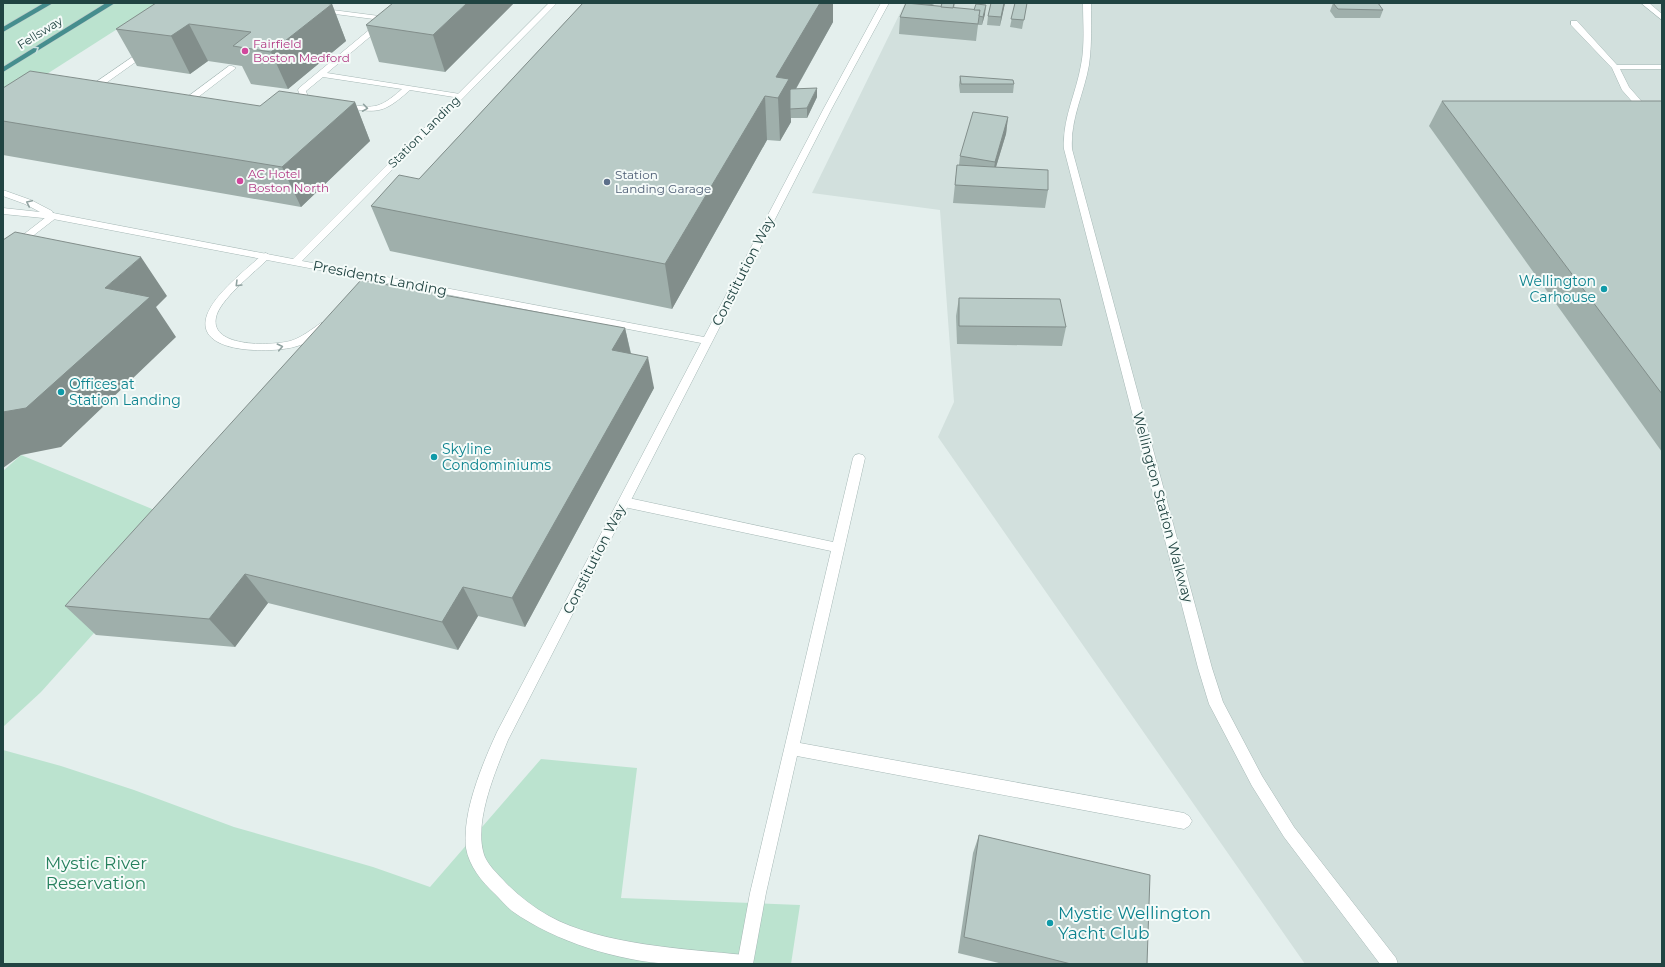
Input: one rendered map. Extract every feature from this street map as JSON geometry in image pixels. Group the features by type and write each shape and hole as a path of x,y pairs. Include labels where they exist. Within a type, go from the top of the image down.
{"highway":[{"name":"Fellsway","path":"3,30 49,3"},
{"name":"Fellsway","path":"3,70 111,3"}],"street":[{"name":"Station Landing","path":"295,262 553,3"},
{"name":"Constitution Way","path":"745,964 633,950 587,939 549,925 520,907 499,889 482,867 474,848 474,823 491,764 502,737 828,108 885,3"},
{"name":"Wellington Station Walkway","path":"1087,3 1086,54 1082,76 1068,128 1068,149 1205,668 1216,704 1257,781 1289,832 1390,964"},
{"path":"1645,3 1662,18"},
{"path":"312,9 387,19 302,90 305,99 372,110 390,104 408,88"},
{"path":"1574,23 1615,67 1625,88 1654,121"},
{"path":"99,98 83,95 153,47"},
{"path":"1615,67 1662,67"},
{"path":"176,110 232,68"},
{"path":"321,74 460,96"},
{"name":"Presidents Landing","path":"3,193 28,202 53,216"},
{"name":"Presidents Landing","path":"3,211 53,216 707,341"},
{"path":"3,251 22,240 53,216"},
{"path":"266,256 220,303 212,316 211,326 216,336 238,346 254,349 273,348 294,344 331,321"},
{"path":"361,287 371,276"},
{"path":"745,964 758,892 859,458"},
{"path":"624,502 838,548"},
{"path":"792,748 1184,821"}],"shaded area":[{"path":"905,3 1662,3 1662,964 1305,964 938,437 954,402 940,210 812,193"}],"green space":[{"path":"3,3 158,3 3,102"},
{"path":"21,455 191,525 41,692 3,727 3,471"},
{"name":"Mystic River Reservation","path":"3,750 61,766 134,790 234,827 373,867 430,887 541,759 637,768 621,898 800,905 791,964 3,964"}],"building":[{"path":"156,3 332,4 271,52 233,46 251,32 189,24 171,36 116,29"},
{"path":"393,3 467,3 433,35 366,25"},
{"name":"Station Landing Garage","path":"583,3 820,3 776,77 789,79 778,98 765,96 665,264 371,206 399,175 419,179"},
{"path":"906,3 980,10 978,24 900,17"},
{"path":"942,3 954,3 953,8 941,7"},
{"path":"991,3 1004,3 1001,17 988,16"},
{"path":"1015,3 1027,3 1024,20 1011,19"},
{"path":"1333,3 1378,3 1383,10 1338,9"},
{"path":"976,4 986,5 983,17 979,16 980,10 974,10"},
{"path":"30,71 260,106 279,91 355,102 282,167 3,121 3,88"},
{"path":"960,76 1013,80 1014,84 961,84"},
{"path":"817,88 807,108 790,109 791,89"},
{"name":"Wellington Carhouse","path":"1442,101 1662,101 1662,394"},
{"path":"973,112 1008,117 995,162 960,156"},
{"path":"957,165 1048,170 1048,190 955,185"},
{"path":"15,232 141,257 105,288 150,297 26,408 3,412 3,240"},
{"name":"Skyline Condominiums","path":"361,280 625,328 612,350 648,357 512,598 463,587 442,622 245,574 209,619 65,606"},
{"path":"959,298 1060,299 1066,327 959,326"},
{"name":"Mystic Wellington Yacht Club","path":"979,835 1150,875 1147,964 1071,964 964,937"}],"place":[{"name":"Fairfield Boston Medford","path":"245,51"},
{"name":"AC Hotel Boston North","path":"240,181"},
{"name":"Station Landing Garage","path":"607,182"},
{"name":"Wellington Carhouse","path":"1604,289"},
{"name":"Offices at Station Landing","path":"61,392"},
{"name":"Skyline Condominiums","path":"434,457"},
{"name":"Mystic Wellington Yacht Club","path":"1050,923"}]}
